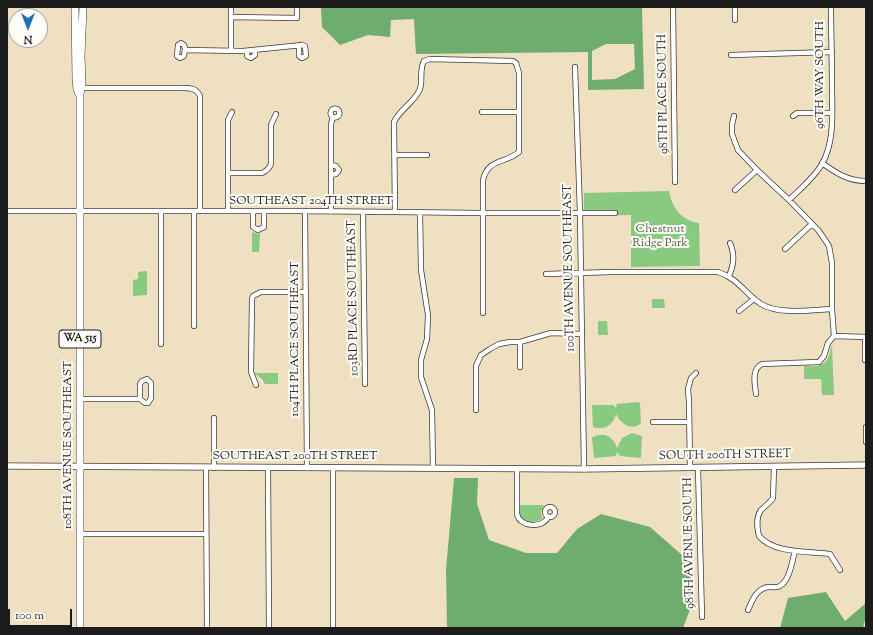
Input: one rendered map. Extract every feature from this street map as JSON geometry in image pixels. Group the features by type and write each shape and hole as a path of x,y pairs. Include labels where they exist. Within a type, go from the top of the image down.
{"main road":[{"name":"108TH AVENUE SOUTHEAST","path":"75,7 76,79 77,89 80,91"},
{"name":"108TH AVENUE SOUTHEAST","path":"80,628 80,91 82,7"}],"street":[{"path":"231,7 231,51"},
{"path":"231,17 297,18 297,7"},
{"name":"98TH PLACE SOUTH","path":"673,7 675,182"},
{"path":"735,7 735,20"},
{"name":"96TH WAY SOUTH","path":"789,200 814,175 822,163 829,145 832,113 831,7"},
{"path":"185,50 247,51 301,45"},
{"path":"247,51 247,56 251,58 255,55 255,50"},
{"path":"731,55 832,52"},
{"path":"395,212 394,122 420,89 421,69 424,61 430,59 513,60 519,73 519,152 514,156 494,163 489,166 484,173 482,213 483,313"},
{"name":"100TH AVENUE SOUTHEAST","path":"575,67 580,213 584,469"},
{"path":"80,91 182,88 194,89 198,92 200,96 200,211"},
{"path":"228,211 228,120 232,112"},
{"path":"482,112 519,112"},
{"path":"793,116 797,113 832,113"},
{"path":"228,173 262,173 268,170 271,164 271,125 276,114"},
{"path":"734,116 732,129 735,145 757,170 819,231 829,246 832,263 832,309 834,336 828,343 824,356 819,362 762,364 757,367 755,371 756,394"},
{"path":"331,212 331,124 333,117"},
{"path":"395,155 427,155"},
{"path":"822,163 836,173 848,178 866,181"},
{"path":"331,165 336,166 339,170 336,174 331,175"},
{"path":"735,190 757,170"},
{"name":"SOUTHEAST 204TH STREET","path":"7,211 80,210 616,213"},
{"path":"160,211 161,344"},
{"path":"194,211 194,326"},
{"path":"253,211 253,227 258,230 264,227 264,211"},
{"name":"104TH PLACE SOUTHEAST","path":"305,211 307,468"},
{"name":"103RD PLACE SOUTHEAST","path":"363,212 365,384"},
{"path":"420,213 421,270 428,315 427,339 421,360 421,378 432,410 433,468"},
{"path":"784,249 812,224"},
{"path":"729,276 733,267 734,257 730,242"},
{"path":"546,274 718,272 729,276 736,281 754,299 765,306 776,309 832,309"},
{"path":"256,385 251,372 251,305 253,296 261,292 306,292"},
{"path":"739,311 754,299"},
{"path":"476,410 475,374 481,355 499,344 520,342 551,333 581,334"},
{"path":"834,336 865,337 865,360"},
{"path":"520,342 520,366"},
{"name":"98TH AVENUE SOUTH","path":"690,468 688,389 691,378 696,373"},
{"path":"80,399 140,399 145,403 150,400 151,383 147,379 142,381 140,384 140,399"},
{"path":"214,418 214,468"},
{"path":"653,422 689,422"},
{"path":"866,427 866,442"},
{"name":"SOUTH 200TH STREET","path":"584,469 866,465"},
{"name":"SOUTHEAST 200TH STREET","path":"7,466 584,469"},
{"path":"774,467 773,498 761,510 758,516 759,536 767,543 795,551 830,554 840,570"},
{"path":"206,468 207,628"},
{"path":"268,468 269,628"},
{"path":"333,468 333,628"},
{"name":"98TH AVENUE SOUTH","path":"698,468 702,617"},
{"path":"517,469 518,519 525,524 538,525 544,522 548,516"},
{"path":"80,534 206,534"},
{"path":"748,610 758,592 765,588 780,586 784,581 795,551"}],"green space":[{"path":"321,7 642,7 644,89 588,90 588,52 416,54 414,19 391,20 390,37 368,35 340,45 322,27","holes":["606,44 634,44 635,69 615,79 592,80 592,51"]},
{"name":"Chestnut Ridge Park","path":"669,191 675,208 679,213 688,220 699,223 700,266 631,267 631,215 584,216 584,193"},
{"path":"252,232 260,234 259,252 252,252"},
{"path":"146,271 147,295 133,296 133,280 138,279 138,272"},
{"path":"652,299 664,299 665,308 652,308"},
{"path":"598,321 607,321 608,335 598,335"},
{"path":"832,345 834,395 822,395 821,379 804,379 804,366 821,365 828,358"},
{"path":"254,373 278,373 278,384 265,384 262,379"},
{"path":"640,403 641,423 638,426 634,427 623,423 616,414 611,424 605,428 593,427 593,405 613,405 616,408 617,404"},
{"path":"632,433 642,436 640,458 620,456 617,452 616,456 594,458 593,437 597,435 608,436 614,441 617,448 622,438"},
{"path":"454,478 478,478 477,504 489,540 526,553 557,553 577,529 601,514 650,527 682,555 693,577 692,604 683,628 447,628 446,570"},
{"path":"520,505 544,505 541,512 542,519 532,522 522,519 520,516"},
{"path":"826,592 845,621 866,603 866,616 863,628 780,628 788,598"}]}
